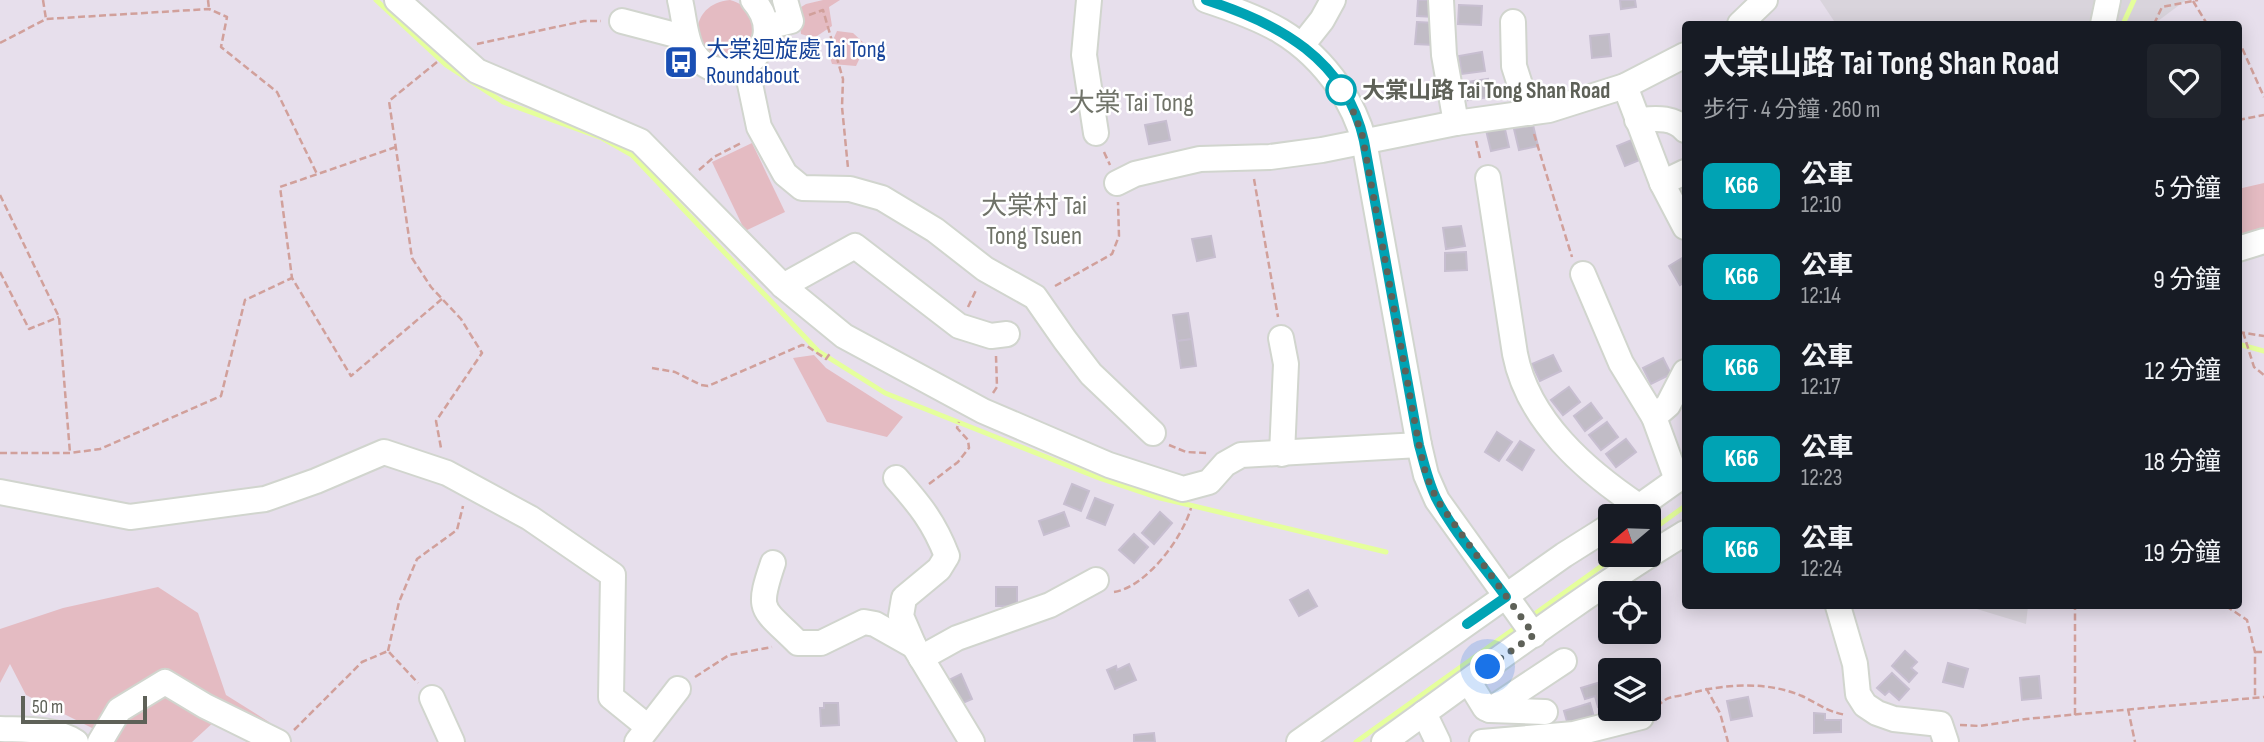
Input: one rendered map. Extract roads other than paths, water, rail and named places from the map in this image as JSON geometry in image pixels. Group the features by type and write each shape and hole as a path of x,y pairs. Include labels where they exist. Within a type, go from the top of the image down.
{"street":[{"path":"397,0 444,57 640,141 783,286 844,336 983,411 1109,465 1183,489 1209,482 1225,464 1241,455 1419,445"},
{"path":"680,0 692,50 705,77 716,69 728,70 746,65 760,52 765,41 766,27 763,15 753,0"},
{"path":"687,32 690,13 700,0"},
{"path":"1089,0 1084,55 1096,133"},
{"path":"1206,0 1251,16 1303,44 1317,58 1354,113 1364,141 1426,475 1437,500 1534,635"},
{"path":"1303,44 1322,20 1333,0"},
{"path":"1441,0 1444,55 1464,122"},
{"path":"1743,21 1765,0"},
{"path":"2104,21 2108,0"},
{"path":"766,27 788,11"},
{"path":"622,21 687,32"},
{"path":"1513,22 1514,65 1529,113"},
{"path":"1117,183 1135,174 1200,159 1283,156 1575,104 1625,86 1682,57"},
{"path":"746,65 762,133 785,174 802,188 850,188 882,198 935,230 985,269 1035,297 1091,374 1153,433"},
{"path":"1625,86 1662,183 1682,222"},
{"path":"1637,120 1667,119 1682,126"},
{"path":"1662,183 1682,173"},
{"path":"1488,178 1515,354 1524,387 1548,426 1625,504"},
{"path":"2242,248 2264,241"},
{"path":"783,286 855,246 959,326 999,335"},
{"path":"1583,274 1621,363 1654,417 1681,477 1644,504"},
{"path":"1281,338 1286,364 1282,454"},
{"path":"1654,417 1666,408 1682,378"},
{"path":"0,492 130,517 265,499 384,452 457,479 530,518 613,575 611,697 643,734 678,689"},
{"path":"903,486 937,530 947,556 939,569 904,598 901,616 917,652 972,742"},
{"path":"1299,742 1598,534"},
{"path":"1384,742 1651,553 1682,535"},
{"path":"773,563 763,593 765,611 798,643 821,643 864,622 875,624 917,652"},
{"path":"917,652 1050,605 1092,582"},
{"path":"1839,609 1855,664 1860,700 1877,713 1892,730 1943,733"},
{"path":"1490,710 1564,662"},
{"path":"100,742 119,710 165,682 205,706 282,739"},
{"path":"1469,682 1485,708 1490,710 1545,712"},
{"path":"432,698 452,742"},
{"path":"1424,713 1438,742"},
{"path":"1482,742 1574,734 1625,721"},
{"path":"0,729 47,732 76,742"}],"waterway":[{"path":"376,0 446,65 503,102 602,138 632,155 818,351 885,393 1099,478 1156,497 1386,552"},
{"path":"2124,21 2134,0"},
{"path":"2242,345 2264,351"},
{"path":"1661,524 1682,508"},
{"path":"1529,618 1600,567"},
{"path":"1356,742 1518,626"}],"place":[{"name":"大棠迴旋處 Tai Tong Roundabout","path":"681,62"},
{"name":"大棠山路 Tai Tong Shan Road","path":"1341,90"}],"district":[{"name":"大棠 Tai Tong","path":"1131,102"},
{"name":"大棠村 Tai Tong Tsuen","path":"1034,220"}]}
